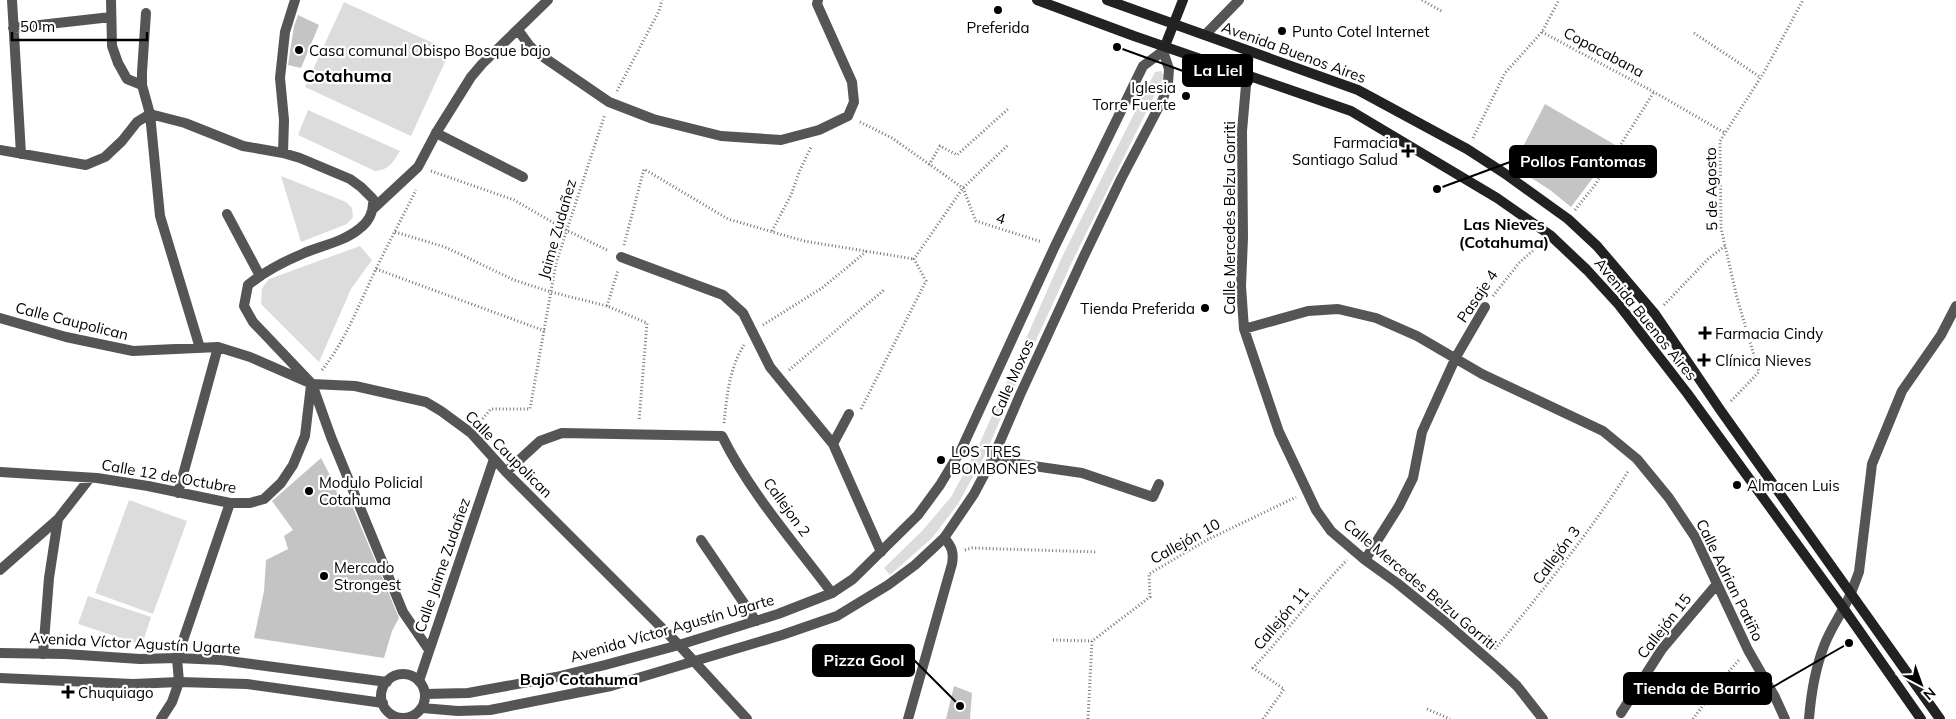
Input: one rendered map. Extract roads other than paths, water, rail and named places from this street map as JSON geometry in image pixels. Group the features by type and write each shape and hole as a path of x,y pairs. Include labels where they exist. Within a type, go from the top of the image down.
{"main road":[{"name":"Avenida Buenos Aires","path":"1037,0 1164,49 1351,111 1497,198 1550,235 1587,270 1619,305 1687,393 1844,609 1921,719"},
{"name":"Avenida Buenos Aires","path":"1107,0 1358,90 1467,150 1504,173 1568,220 1597,246 1655,314 1940,719"},
{"path":"1164,49 1183,0"}],"street":[{"path":"12,0 21,154"},
{"path":"111,0 112,46 118,63 127,79 142,86"},
{"path":"283,153 284,120 280,78 285,32 295,0"},
{"path":"429,650 404,612 331,437 312,384 253,322 244,306 248,285 260,276 301,254 347,237 366,223 374,208 418,166 471,77 493,51 518,30 548,0"},
{"path":"518,30 536,52 608,102 653,119 721,136 781,140 819,130 848,116 854,102 852,82 817,4 818,0"},
{"path":"1206,35 1239,0"},
{"path":"146,12 142,86 150,114 160,216 200,348"},
{"path":"13,28 111,17"},
{"name":"Calle Moxos","path":"881,552 918,515 940,485 961,450 1055,246 1143,66 1164,49 1169,68 1168,83 1163,99 1121,179 1088,248 992,460 974,494 944,538"},
{"name":"Calle Mercedes Belzu Gorriti","path":"1248,51 1242,131 1243,238 1241,286 1244,329 1279,432 1316,510 1331,531 1365,560 1444,621 1517,686 1543,719"},
{"path":"0,150 86,165 105,157 122,141 137,122 150,114 185,123 243,146 283,153 350,179 361,186 373,199 374,208"},
{"path":"436,133 524,177"},
{"path":"227,214 260,276"},
{"path":"621,257 723,295 742,313 770,367 832,444 881,552"},
{"name":"Pasaje 4","path":"1456,357 1485,306"},
{"path":"1809,719 1816,672 1824,646 1844,609 1859,572 1872,464 1902,391 1941,335 1956,306"},
{"name":"Calle Adrian Patiño","path":"1244,329 1308,311 1338,309 1376,318 1417,336 1456,357 1482,374 1603,431 1636,459 1670,498 1695,537 1748,650 1775,696 1785,719"},
{"name":"Calle Caupolican","path":"0,318 66,336 133,351 218,347 250,357 312,384 355,386 426,402 471,433 506,472 695,661 747,719"},
{"path":"178,493 218,347"},
{"path":"1365,560 1400,506 1413,478 1422,432 1456,357"},
{"name":"Calle 12 de Octubre","path":"0,472 90,478 148,486 230,503 250,504 264,499 285,477 293,465 305,436 312,384"},
{"path":"832,444 849,414"},
{"name":"Callejon 2","path":"506,472 540,442 562,433 722,436 730,452 755,490 832,594"},
{"name":"Calle Jaime Zudañez","path":"419,681 494,459"},
{"path":"992,460 1082,473 1153,497 1160,484"},
{"path":"0,570 58,519 90,478"},
{"path":"161,719 172,702 179,682 177,658 230,503"},
{"path":"43,654 49,578 58,519"},
{"path":"422,708 458,711 490,710 563,697 611,686 782,635 837,616 902,575 944,538 950,543 954,554 908,719"},
{"path":"701,540 756,621"},
{"name":"Avenida Víctor Agustín Ugarte","path":"425,694 468,693 532,682 679,645 756,621 832,594 853,579 881,552"},
{"name":"Callejón 15","path":"1621,713 1662,649 1717,584"},
{"name":"Avenida Víctor Agustín Ugarte","path":"0,653 140,659 222,660 387,682"},
{"path":"399,675 413,677 419,681 425,694 422,708 417,714 398,718 385,709 382,692 387,682 399,675"},
{"path":"0,678 133,684 179,682 247,684 383,703"}],"place":[{"name":"Preferida","path":"998,10"},
{"name":"Punto Cotel Internet","path":"1282,31"},
{"name":"La Liel","path":"1117,47"},
{"name":"Casa comunal Obispo Bosque bajo","path":"299,50"},
{"name":"Iglesia Torre Fuerte","path":"1186,96"},
{"name":"Farmacia Santiago Salud","path":"1408,151"},
{"name":"Pollos Fantomas","path":"1437,189"},
{"name":"Tienda Preferida","path":"1205,308"},
{"name":"Farmacia Cindy","path":"1705,333"},
{"name":"Clínica Nieves","path":"1704,360"},
{"name":"LOS TRES BOMBONES","path":"941,460"},
{"name":"Almacen Luis","path":"1737,485"},
{"name":"Modulo Policial Cotahuma","path":"309,491"},
{"name":"Mercado Strongest","path":"324,576"},
{"name":"Tienda de Barrio","path":"1849,643"},
{"name":"Chuquiago","path":"68,692"},
{"name":"Pizza Gool","path":"960,706"}],"district":[{"name":"Cotahuma","path":"347,75"},
{"name":"Las Nieves (Cotahuma)","path":"1504,233"},
{"name":"Bajo Cotahuma","path":"579,679"}]}
